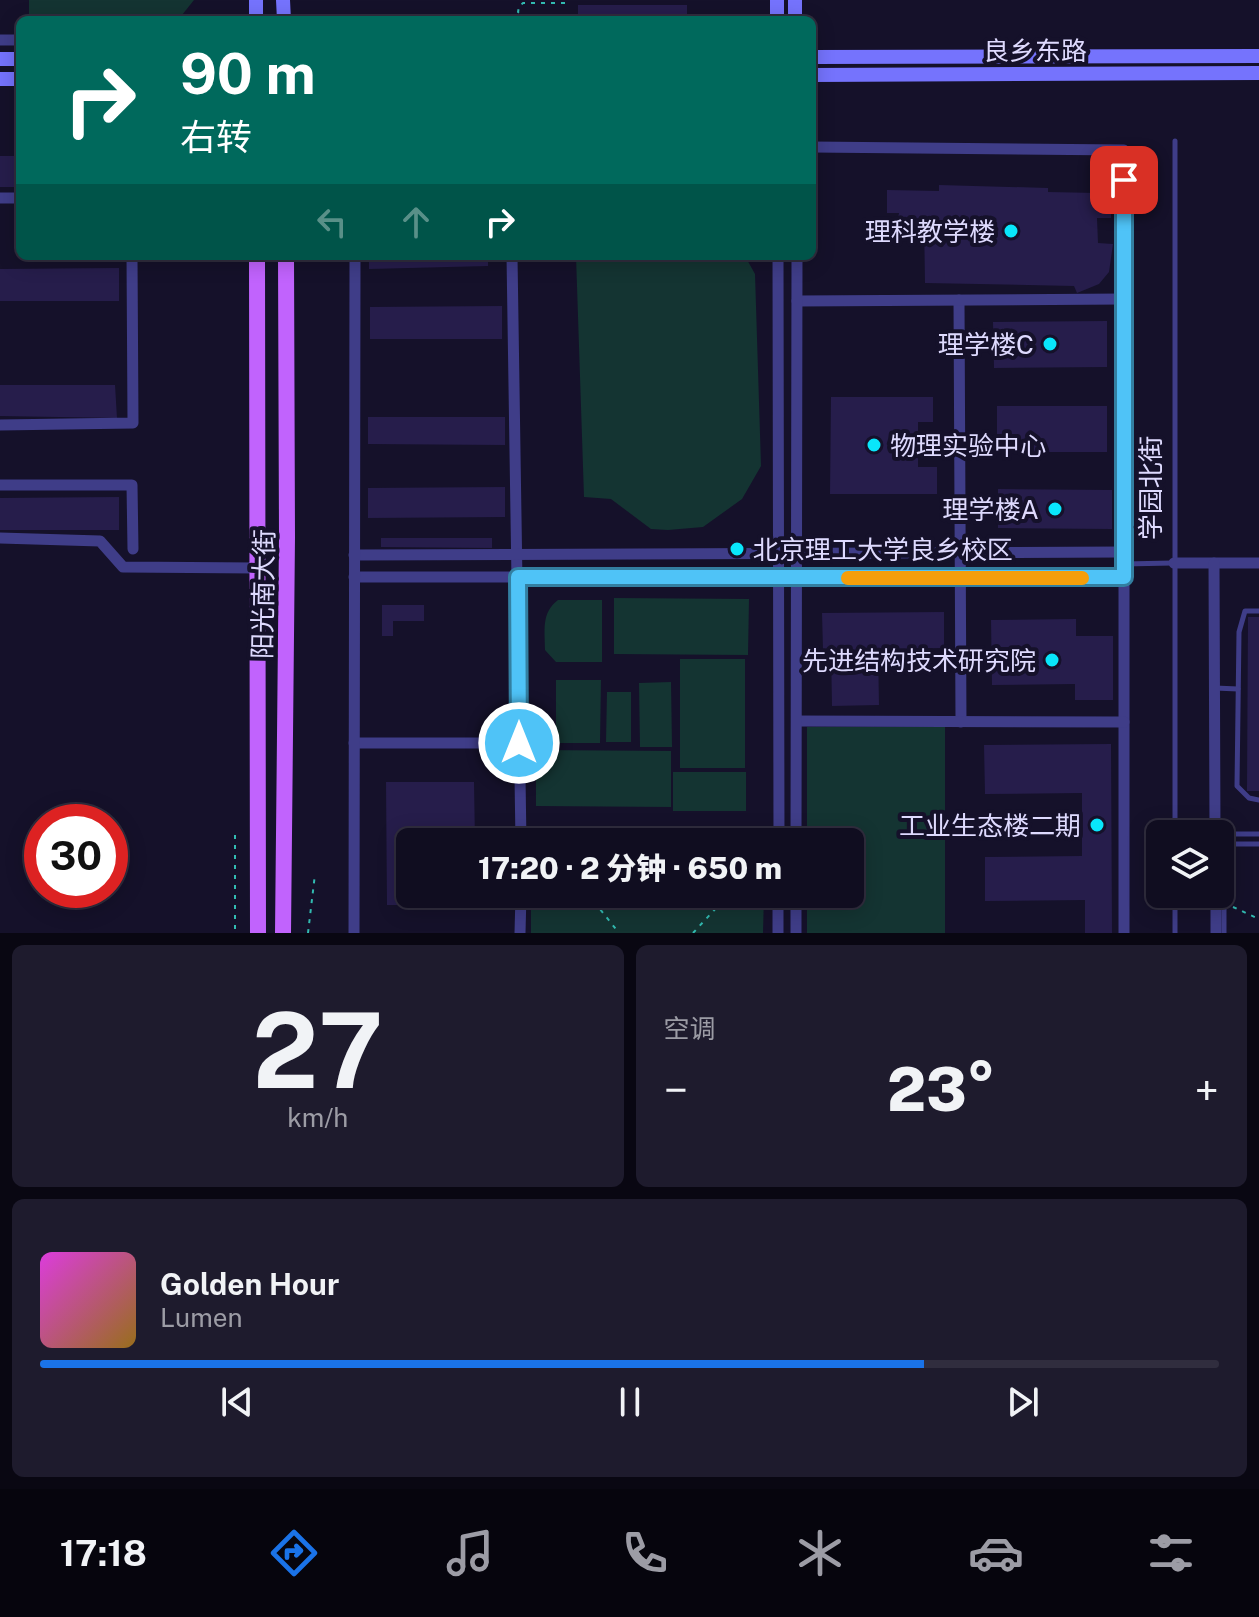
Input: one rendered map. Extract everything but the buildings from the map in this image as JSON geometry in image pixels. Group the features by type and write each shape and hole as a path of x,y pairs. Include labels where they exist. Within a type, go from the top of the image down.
{"main road":[{"path":"1174,56 1174,73"},
{"name":"良乡东路","path":"816,57 1259,56"},
{"name":"良乡东路","path":"816,75 1259,73"},
{"name":"阳光南大街","path":"257,260 258,933"},
{"name":"阳光南大街","path":"283,933 286,260"}],"street":[{"path":"816,147 1124,150 1124,933"},
{"path":"0,425 133,423 132,260"},
{"path":"354,933 355,260"},
{"path":"512,260 521,828"},
{"path":"778,260 779,828"},
{"path":"796,828 797,260"},
{"path":"797,301 1123,299"},
{"path":"959,300 961,722"},
{"path":"0,485 132,485 133,549"},
{"path":"0,538 100,541 123,567 258,568"},
{"path":"354,555 960,554 1123,558"},
{"path":"1174,563 1259,563"},
{"path":"1214,563 1218,820"},
{"path":"354,577 1124,577"},
{"path":"797,721 1124,722"},
{"path":"354,743 519,743"},
{"path":"520,933 521,908"},
{"path":"778,908 778,933"},
{"path":"796,908 796,933"},
{"path":"1216,908 1216,933"}],"lane":[{"name":"学园北街","path":"1175,141 1175,820"},
{"path":"1123,558 1174,563"},
{"path":"1259,611 1245,611 1239,632 1237,786 1249,798 1259,800"},
{"path":"1214,688 1238,689"},
{"path":"1234,834 1259,834"},
{"path":"1234,844 1259,844"},
{"path":"1175,908 1175,933"},
{"path":"1224,908 1224,933"}],"path":[{"path":"565,3 523,3 518,12 523,16 701,15"},
{"path":"235,835 235,933"},
{"path":"308,933 315,874"},
{"path":"599,908 619,933"},
{"path":"693,933 716,908"},
{"path":"1234,908 1258,917"}],"green space":[{"path":"29,0 194,0 182,15 29,16"},
{"path":"576,260 747,260 755,274 761,466 742,499 703,527 668,530 651,529 611,499 584,497"},
{"path":"614,598 749,599 748,655 614,654"},
{"path":"558,600 602,600 602,662 556,662 545,650 546,616"},
{"path":"680,659 745,659 745,768 680,768"},
{"path":"556,680 601,680 600,743 556,743"},
{"path":"671,682 672,747 640,747 639,683"},
{"path":"607,692 631,692 631,742 606,742"},
{"path":"807,727 945,727 945,933 807,933 807,908 864,908 864,828 807,828"},
{"path":"536,750 671,751 671,807 536,806"},
{"path":"673,772 746,772 746,811 673,811"},
{"path":"531,908 764,908 763,933 531,933"}],"slow traffic":[{"path":"848,578 1082,578"}],"place":[{"name":"理科教学楼","path":"1011,231"},
{"name":"理学楼C","path":"1050,344"},
{"name":"物理实验中心","path":"874,445"},
{"name":"理学楼A","path":"1055,509"},
{"name":"北京理工大学良乡校区","path":"737,549"},
{"name":"先进结构技术研究院","path":"1052,660"},
{"name":"工业生态楼二期","path":"1097,825"}],"route":[{"path":"519,743 518,577 1124,577 1124,180"}]}
